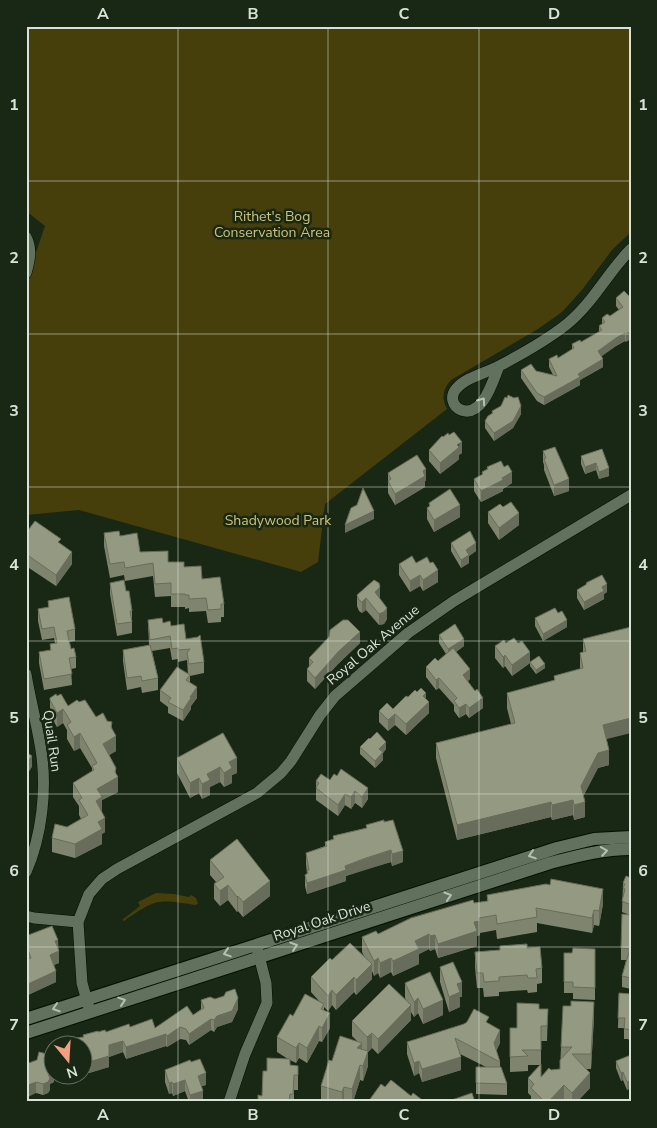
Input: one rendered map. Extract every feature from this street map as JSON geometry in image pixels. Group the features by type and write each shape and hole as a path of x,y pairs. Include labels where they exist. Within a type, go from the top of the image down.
{"main road":[{"name":"Royal Oak Drive","path":"26,1019 86,998 557,848 594,839 631,837"},
{"name":"Royal Oak Drive","path":"26,1033 558,861 598,851 614,849 631,850"}],"street":[{"path":"26,236 30,245 30,257 26,272"},
{"path":"499,366 567,324 584,308 616,264 631,249"},
{"name":"Royal Oak Avenue","path":"90,1012 82,983 78,922 89,894 102,879 243,802 269,783 291,761 320,715 335,696 408,633 469,591 631,495"},
{"name":"Quail Run","path":"26,674 41,751 43,786 40,819 33,857 26,872"},
{"path":"26,916 78,922"},
{"path":"229,1102 245,1054 267,1003 266,983 256,944"}],"green space":[{"name":"Rithet's Bog Conservation Area","path":"26,26 631,26 631,232 612,250 582,290 562,312 538,329 451,380 444,394 447,409 325,504 318,562 301,572 79,510 26,515 26,282 45,226 26,211"},
{"path":"156,893 189,897 191,895 196,898 198,904 157,903 143,908 124,921 122,920 140,906 138,902"}],"building":[{"path":"624,291 631,298 631,331 616,338 598,351 603,359 578,374 580,377 544,397 537,393 521,370 531,364 536,371 557,376 549,359 557,355 558,358 574,348 572,344 580,340 581,342 602,330 599,326 605,322 602,318 607,314 610,316 623,307 616,298"},
{"path":"508,395 514,398 518,397 521,406 513,421 494,433 485,421 493,413 492,411 501,406"},
{"path":"454,432 462,442 457,445 459,447 457,449 440,463 429,450 442,436"},
{"path":"555,447 569,479 554,485 544,459 546,458 543,451"},
{"path":"602,449 609,468 599,472 596,463 585,467 581,456"},
{"path":"417,455 426,469 423,471 425,476 395,494 388,481 391,479 388,473"},
{"path":"501,461 504,467 508,465 512,472 502,478 503,480 481,491 474,479 483,474 482,472 488,469 487,467"},
{"path":"363,488 374,511 345,525 351,508 357,505"},
{"path":"450,489 460,505 434,520 427,508 430,506 429,503"},
{"path":"511,502 519,513 499,528 488,512 500,504 503,507"},
{"path":"35,521 61,539 58,542 72,552 56,575 26,554 26,533"},
{"path":"119,531 120,536 137,533 140,552 168,551 168,562 184,562 184,567 201,566 202,579 220,577 224,604 221,604 221,609 208,610 206,598 189,599 189,595 171,594 171,583 155,584 153,563 125,568 124,562 110,564 104,533"},
{"path":"470,531 476,543 466,550 469,555 461,560 451,543"},
{"path":"412,556 416,563 427,557 430,563 433,562 438,570 423,580 420,575 410,581 399,564"},
{"path":"602,575 607,584 602,587 604,591 584,602 577,590"},
{"path":"124,580 126,591 129,591 132,622 117,624 110,583"},
{"path":"374,580 379,583 380,587 375,592 387,608 379,614 366,598 362,602 357,595"},
{"path":"69,597 75,629 67,631 71,649 74,648 76,657 69,658 72,674 44,679 39,652 51,650 50,644 57,643 54,627 42,629 38,609 49,607 48,601"},
{"path":"555,608 558,613 562,611 567,620 543,634 535,618"},
{"path":"162,618 163,623 170,621 171,626 184,624 186,639 200,635 204,662 189,664 187,653 190,649 172,649 170,636 150,640 148,620"},
{"path":"343,620 348,620 360,632 338,652 315,678 307,669 313,662 309,658 329,637 330,630"},
{"path":"455,624 464,639 448,649 439,635"},
{"path":"631,627 631,718 603,725 609,750 598,753 581,786 585,802 574,805 573,800 552,805 551,802 457,825 436,743 515,723 507,693 555,680 554,676 583,668 580,653 586,651 583,639"},
{"path":"514,638 518,643 522,641 530,652 512,665 495,646 504,640 506,643"},
{"path":"150,645 158,678 142,681 141,676 127,678 123,650"},
{"path":"453,648 470,669 463,675 483,698 469,708 466,704 459,708 454,701 457,698 439,678 436,680 426,667 435,658 438,661"},
{"path":"539,656 545,664 536,670 530,662"},
{"path":"177,667 190,675 186,680 197,687 183,710 168,702 171,698 160,690"},
{"path":"421,688 426,693 423,696 429,702 406,724 395,714 388,720 379,711 387,703 393,709 406,696 408,697 415,690 417,692"},
{"path":"56,694 57,696 61,694 68,706 77,700 79,702 85,700 96,717 103,713 107,721 112,722 111,727 116,736 103,744 116,768 115,772 118,777 97,789 102,797 96,801 105,818 98,822 102,829 75,844 52,838 55,824 67,827 88,815 79,800 82,798 73,783 94,770 92,766 97,763 80,733 74,737 67,725 71,722 63,709 57,713 50,700"},
{"path":"377,732 386,742 379,749 383,752 375,761 360,747"},
{"path":"223,733 237,758 229,762 232,768 224,773 220,767 207,774 210,780 202,784 199,778 190,783 177,758"},
{"path":"26,752 32,756 26,764"},
{"path":"341,769 368,788 362,797 355,791 351,797 345,794 338,805 316,788 319,783 316,781 321,774 330,780 334,774 337,776"},
{"path":"384,820 384,822 393,820 403,851 392,854 391,850 366,858 345,866 346,870 307,883 305,875 309,870 306,853 327,846 325,842 334,839 333,836 367,828 366,825"},
{"path":"237,839 270,881 243,902 228,885 220,891 214,884 224,877 210,860"},
{"path":"626,876 631,878 631,905 622,901 625,889 623,888 625,884 623,883"},
{"path":"551,879 603,889 599,911 594,910 592,918 536,908 537,917 497,924 496,915 479,918 480,921 474,922 477,931 438,944 435,935 430,936 429,934 415,941 419,949 393,961 391,958 380,963 378,958 374,961 362,937 376,931 378,934 411,918 473,900 474,903 488,901 487,895 546,884 550,885"},
{"path":"622,914 631,915 631,978 622,976 630,949 621,948"},
{"path":"52,926 58,940 55,941 59,951 50,955 56,971 28,984 26,979 26,960 31,958 26,945 26,936"},
{"path":"350,943 372,964 356,980 354,977 336,995 332,990 328,996 311,977 330,958 332,960"},
{"path":"527,944 527,948 540,947 542,968 536,969 537,978 528,978 527,975 499,977 499,981 484,982 483,973 477,973 475,952 500,950 500,946"},
{"path":"573,948 595,949 595,988 573,987 573,982 564,982 564,953 572,953"},
{"path":"453,962 462,982 457,984 460,992 449,997 440,967"},
{"path":"430,972 443,1000 423,1009 418,998 414,1002 405,983"},
{"path":"389,984 411,1005 378,1039 372,1033 367,1037 352,1021"},
{"path":"235,989 238,998 232,1011 217,1016 214,1020 211,1019 189,1034 186,1029 180,1027 167,1036 166,1034 126,1047 123,1041 109,1045 109,1056 92,1061 92,1036 83,1035 105,1030 106,1032 129,1024 130,1027 152,1019 155,1028 187,1006 193,1015 204,1008 201,1000 210,997 215,999 224,996 226,992"},
{"path":"619,993 631,994 631,1032 628,1029 624,1029 625,1018 618,1018"},
{"path":"305,994 324,1004 321,1009 330,1013 322,1028 319,1026 307,1048 299,1043 296,1048 277,1037 290,1014 293,1016"},
{"path":"571,1001 594,1002 591,1054 572,1054 590,1073 572,1093 564,1085 548,1102 545,1102 531,1088 534,1084 528,1078 541,1064 541,1077 549,1068 551,1070 560,1069 560,1060 572,1047 561,1047 563,1006 571,1006"},
{"path":"517,1003 539,1004 539,1009 548,1009 547,1026 541,1026 541,1050 522,1050 528,1056 510,1057 510,1028 517,1028"},
{"path":"474,1009 489,1017 486,1022 500,1030 494,1043 500,1062 455,1038 461,1057 422,1069 419,1061 414,1063 407,1042 464,1024"},
{"path":"340,1036 362,1043 357,1048 368,1051 363,1066 360,1065 352,1089 344,1087 342,1092 321,1086 329,1060 332,1061"},
{"path":"39,1052 42,1053 42,1084 36,1082 26,1086 26,1064 37,1060"},
{"path":"631,1055 631,1081 627,1082 616,1061"},
{"path":"267,1058 290,1059 290,1065 298,1066 298,1075 294,1075 293,1094 290,1094 289,1102 258,1102 258,1095 262,1096 263,1071 267,1071"},
{"path":"200,1059 206,1073 198,1076 203,1091 190,1095 185,1080 173,1084 172,1082 169,1083 165,1070 190,1060 191,1062"},
{"path":"476,1067 501,1067 507,1084 476,1083"},
{"path":"391,1080 411,1096 413,1093 425,1102 368,1102 381,1084 385,1087"},
{"path":"472,1093 475,1102 446,1102"}],"park label":[{"name":"Shadywood Park","path":"278,520"}]}
